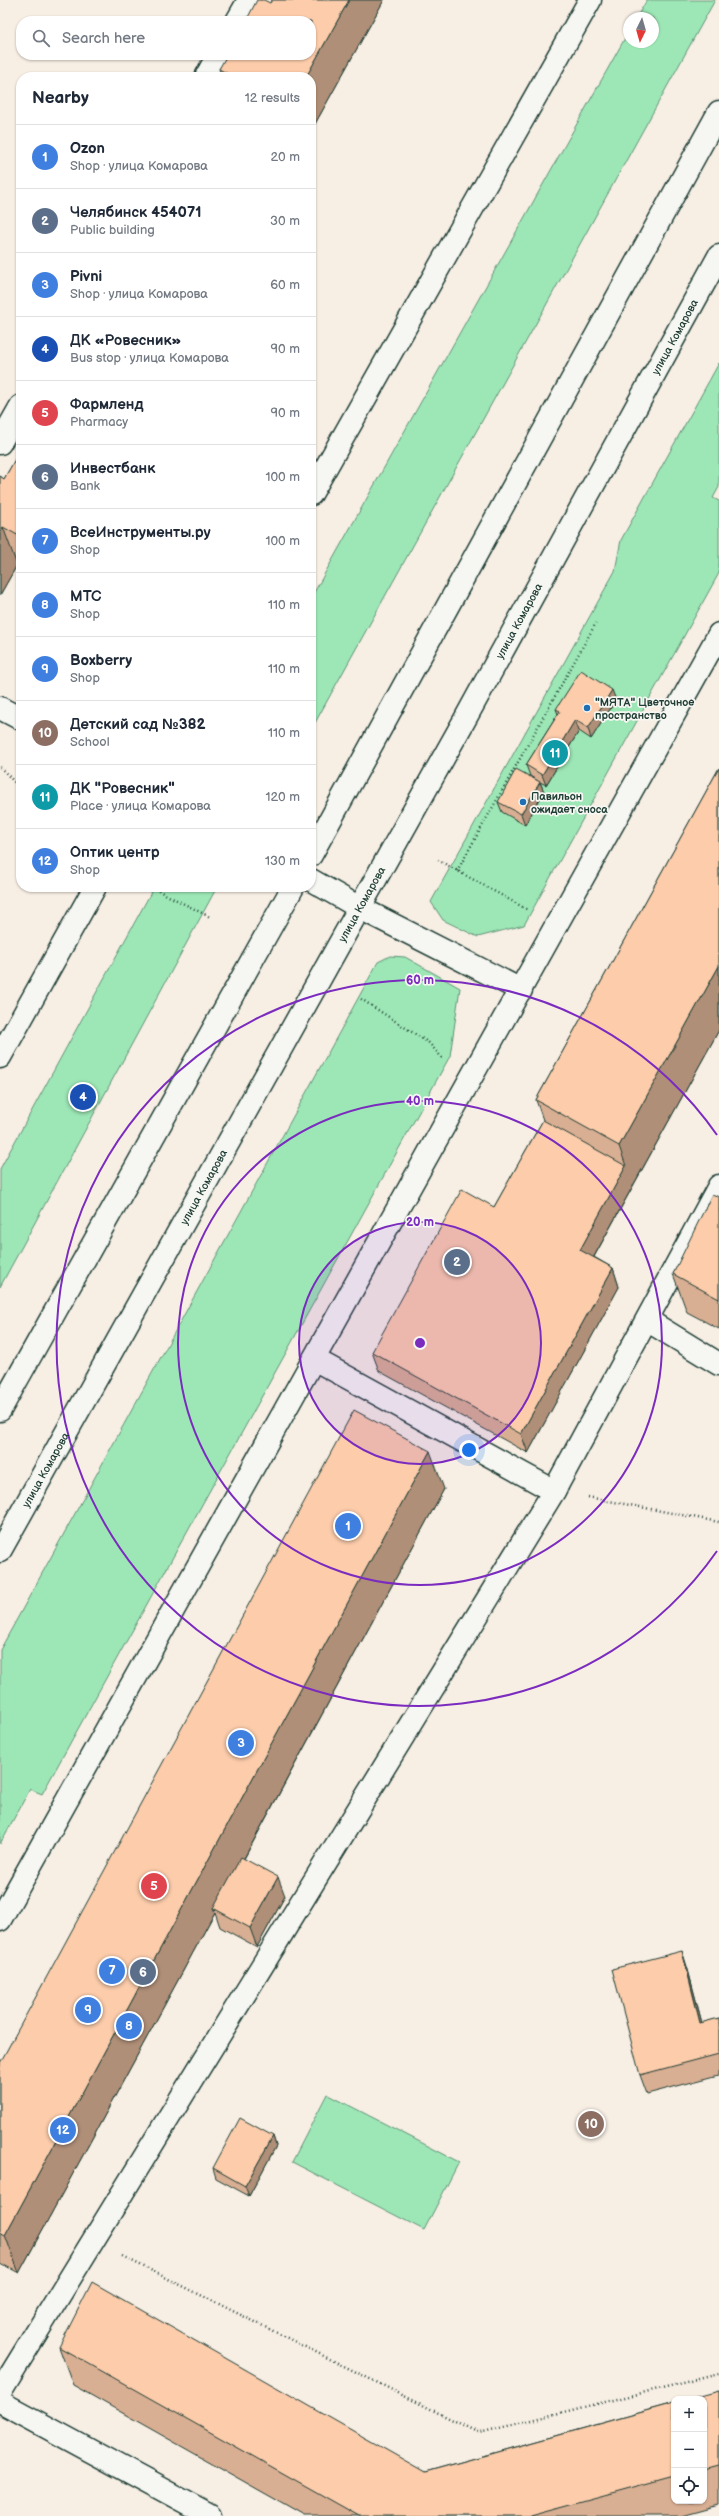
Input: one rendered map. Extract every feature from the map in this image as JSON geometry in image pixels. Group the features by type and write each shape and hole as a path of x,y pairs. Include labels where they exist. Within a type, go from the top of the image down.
{"main road":[{"path":"241,16 249,0"},
{"path":"316,485 590,0"},
{"path":"209,72 215,60"},
{"path":"316,846 719,112"},
{"name":"улица Комарова","path":"0,1551 358,907 464,721 719,256"},
{"path":"0,443 16,415"},
{"path":"0,1920 719,634"},
{"path":"0,708 16,716"},
{"path":"316,883 358,907 521,990"},
{"path":"0,1057 92,892"},
{"path":"0,1410 290,892"},
{"path":"0,2392 554,1491 719,1186"},
{"path":"647,1320 719,1364"},
{"path":"314,1359 554,1491"},
{"path":"0,2402 211,2516"}],"path":[{"path":"457,871 596,623"},
{"path":"0,767 16,784"},
{"path":"438,860 556,926"},
{"path":"160,892 210,917"},
{"path":"361,999 429,1042 466,1086"},
{"path":"554,1491 719,1522"},
{"path":"93,2242 479,2433 719,2374"}],"green space":[{"path":"647,0 715,0 316,721 316,589 623,42 623,48 659,48 659,12 640,12"},
{"path":"719,363 719,487 713,498 719,501 719,573 524,925 478,937 443,920 431,902 615,571 621,540"},
{"path":"151,892 214,892 0,1287 0,1169"},
{"path":"390,956 405,957 460,988 450,1056 42,1794 30,1789 0,1844 0,1650 378,962"},
{"path":"327,2094 459,2162 424,2230 292,2162"}],"building":[{"path":"257,0 264,0 270,3 272,0 349,0 316,59 316,16 249,16"},
{"path":"224,60 315,60 309,72 224,72 219,69"},
{"path":"16,458 16,534 3,527 0,532 0,476 4,479"},
{"path":"581,670 612,690 588,728 575,720 542,775 526,765 560,711 556,709"},
{"path":"719,768 719,966 619,1146 536,1100"},
{"path":"516,769 540,782 521,814 498,802"},
{"path":"543,1120 626,1166 580,1250 613,1268 521,1434 372,1352 462,1189 494,1207"},
{"path":"712,1194 719,1197 719,1299 673,1274"},
{"path":"354,1410 430,1451 5,2235 0,2232 0,2063"},
{"path":"241,1857 278,1877 250,1928 213,1908"},
{"path":"682,1951 700,2023 719,2018 719,2054 640,2075 612,1969"},
{"path":"240,2118 273,2136 245,2186 213,2168"},
{"path":"92,2282 425,2472 671,2404 671,2477 527,2516 359,2516 59,2347"},
{"path":"719,2391 719,2464 707,2467 707,2396 700,2396"}],"place":[{"name":"\"МЯТА\" Цветочное пространство","path":"587,708"},
{"name":"ДК \"Ровесник\"","path":"555,753"},
{"name":"Павильон ожидает сноса","path":"523,802"},
{"name":"ДК «Ровесник»","path":"83,1097"},
{"name":"Челябинск 454071","path":"457,1262"},
{"name":"Ozon","path":"348,1526"},
{"name":"Pivni","path":"241,1743"},
{"name":"Фармленд","path":"154,1886"},
{"name":"ВсеИнструменты.ру","path":"112,1971"},
{"name":"Инвестбанк","path":"143,1972"},
{"name":"Boxberry","path":"88,2010"},
{"name":"МТС","path":"129,2026"},
{"name":"Детский сад №382","path":"591,2124"},
{"name":"Оптик центр","path":"63,2130"}]}
